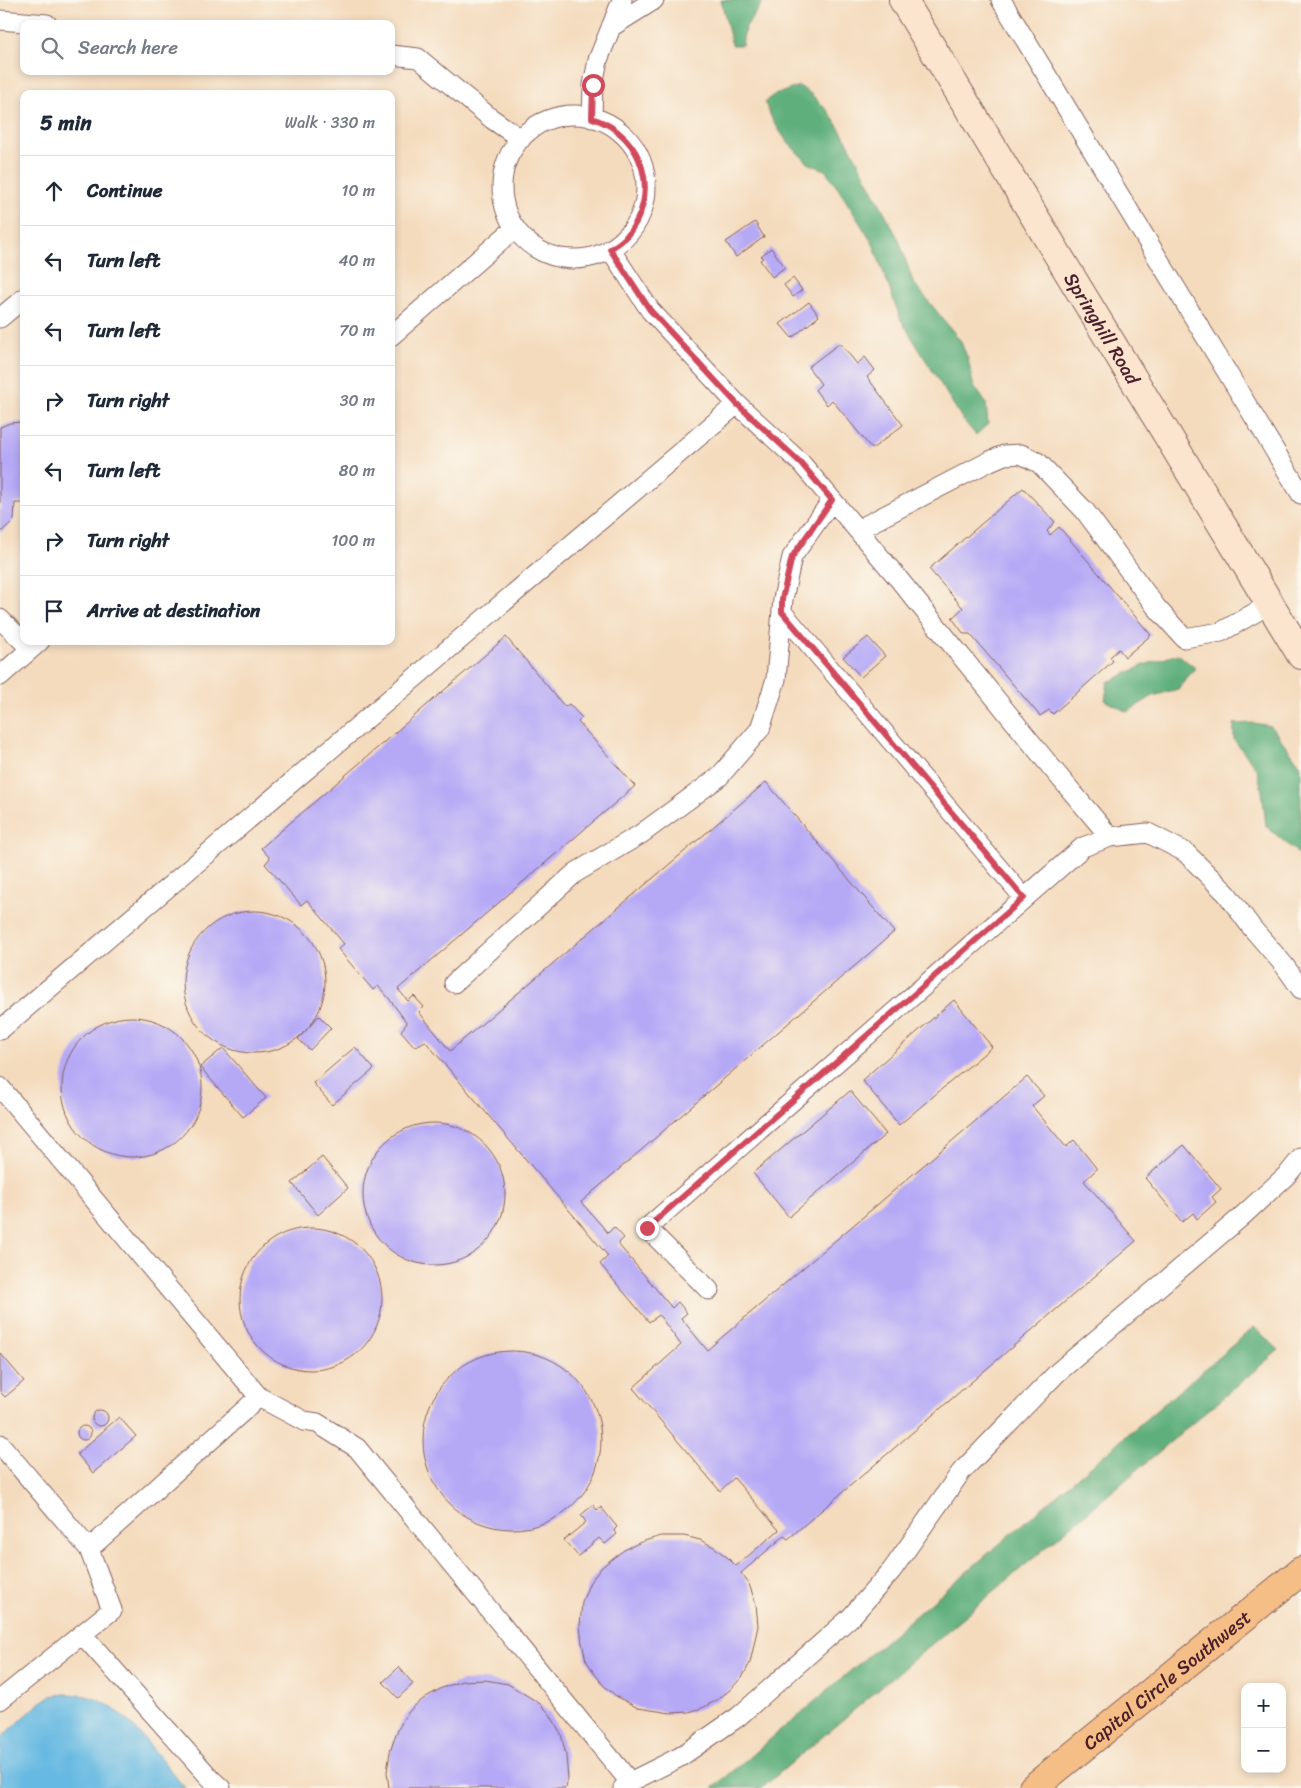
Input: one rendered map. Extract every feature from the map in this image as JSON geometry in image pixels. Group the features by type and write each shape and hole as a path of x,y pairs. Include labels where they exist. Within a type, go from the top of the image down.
{"main road":[{"name":"Springhill Road","path":"904,0 1301,656"},
{"name":"Capital Circle Southwest","path":"1034,1788 1301,1571"}],"lane":[{"path":"592,118 593,85 598,60 622,0"},
{"path":"611,27 654,0"},
{"path":"1002,0 1301,494"},
{"path":"0,20 20,22"},
{"path":"395,55 418,58 492,119 521,140"},
{"path":"582,116 592,118 604,122 624,135 637,153 645,175 645,198 638,220 624,239 610,249 583,259 560,258 537,250 519,234 506,213 502,189 506,164 517,143 535,126 558,117 582,116"},
{"path":"395,333 515,228"},
{"path":"610,249 650,310 737,404 801,463 897,577 1050,767 1110,837"},
{"path":"0,318 20,301"},
{"path":"0,1030 737,404"},
{"path":"857,530 990,461 1004,455 1021,454 1039,463 1085,511 1156,607 1184,638 1221,632 1270,604"},
{"path":"454,983 575,873 641,834 719,778 760,729 776,679 782,599 792,557 832,500"},
{"path":"782,612 1024,898"},
{"path":"0,619 20,633"},
{"path":"0,676 36,645"},
{"path":"709,1290 647,1228 1083,847 1110,837 1148,833 1186,852 1227,894 1301,989"},
{"path":"0,1087 259,1398 304,1420 317,1424 357,1448 627,1785 680,1757 738,1717 851,1618 892,1570 961,1472 1045,1386 1115,1322 1240,1218 1288,1174 1301,1158"},
{"path":"89,1549 259,1398"},
{"path":"0,1444 89,1549 112,1610 0,1700"},
{"path":"82,1634 221,1788"}],"green space":[{"path":"721,0 760,0 762,3 745,28 742,45 732,45"},
{"path":"799,86 811,94 828,111 846,139 899,240 913,282 960,340 968,359 973,384 986,403 988,424 976,435 963,420 901,320 873,244 843,196 825,170 808,163 788,143 773,121 765,103 772,96"},
{"path":"1178,654 1195,668 1178,689 1153,696 1127,712 1105,700 1108,682 1144,665"},
{"path":"1254,723 1271,726 1301,766 1301,856 1266,826 1262,791 1257,769 1234,740 1234,724"},
{"path":"1254,1327 1279,1350 762,1788 713,1788"}],"water":[{"path":"65,1694 93,1698 113,1708 135,1729 185,1788 0,1788 0,1739 40,1703 51,1696"}],"building":[{"path":"755,222 764,237 736,257 726,242"},
{"path":"771,248 785,267 772,277 760,260 763,258 761,256"},
{"path":"793,278 802,290 793,297 784,285"},
{"path":"809,302 819,316 792,338 780,324"},
{"path":"840,343 857,364 865,357 875,370 867,377 903,425 872,449 832,400 827,405 815,390 821,384 808,367"},
{"path":"20,422 20,503 15,503 14,520 0,533 0,427 10,423"},
{"path":"1023,488 1055,522 1047,531 1050,535 1059,527 1151,635 1125,657 1119,649 1110,657 1113,661 1053,714 1049,710 1040,716 970,634 964,634 952,618 963,608 929,569"},
{"path":"506,637 565,707 569,704 582,718 578,722 635,786 398,989 408,1001 414,996 424,1007 419,1012 450,1051 766,782 894,932 581,1202 608,1233 614,1227 624,1238 618,1244 672,1308 678,1302 687,1313 681,1318 707,1350 1027,1077 1044,1096 1032,1106 1066,1147 1074,1140 1097,1169 1084,1181 1136,1241 788,1539 784,1536 741,1573 749,1584 756,1604 758,1626 750,1663 743,1676 730,1690 717,1700 689,1712 671,1713 638,1708 616,1696 604,1686 594,1673 586,1660 580,1626 582,1602 590,1582 602,1567 624,1550 661,1536 684,1536 700,1540 714,1547 736,1566 779,1530 734,1478 720,1491 633,1388 681,1345 659,1315 649,1322 600,1264 608,1256 425,1041 415,1047 401,1031 407,1023 388,997 378,986 373,990 338,949 344,944 307,900 301,905 265,864 270,858 261,848"},
{"path":"868,637 885,656 861,677 843,657"},
{"path":"254,911 268,912 281,916 304,932 320,955 324,968 324,996 320,1009 304,1032 281,1048 268,1052 254,1053 240,1052 227,1048 204,1032 188,1009 184,996 183,982 184,968 188,955 204,932 227,916 240,912"},
{"path":"954,1000 992,1047 899,1125 862,1080"},
{"path":"319,1016 331,1028 310,1050 298,1039"},
{"path":"132,1017 146,1018 159,1022 182,1037 197,1060 201,1073 201,1101 197,1114 182,1137 159,1152 146,1156 132,1157 118,1156 105,1152 82,1137 67,1114 63,1101 62,1087 63,1073 67,1060 82,1037 105,1022 118,1018"},
{"path":"355,1047 374,1069 332,1105 313,1083"},
{"path":"223,1048 266,1098 243,1117 200,1067"},
{"path":"850,1091 886,1134 789,1217 753,1173"},
{"path":"434,1123 448,1124 461,1128 474,1135 484,1144 493,1154 500,1167 504,1180 504,1208 500,1221 493,1234 484,1244 474,1253 461,1260 448,1264 434,1265 420,1264 407,1260 394,1253 384,1244 375,1234 368,1221 364,1208 363,1194 364,1180 368,1167 375,1154 384,1144 394,1135 407,1128 420,1124"},
{"path":"1184,1145 1221,1189 1212,1197 1216,1202 1197,1219 1193,1213 1182,1222 1145,1178"},
{"path":"322,1157 348,1188 318,1215 292,1183"},
{"path":"311,1228 325,1229 338,1233 351,1240 361,1249 370,1259 377,1272 381,1285 381,1313 377,1326 370,1339 361,1349 351,1358 338,1365 325,1369 311,1370 297,1369 284,1365 271,1358 261,1349 252,1339 245,1326 241,1313 240,1299 241,1285 245,1272 252,1259 261,1249 271,1240 284,1233 297,1229"},
{"path":"512,1351 546,1358 561,1366 575,1377 586,1391 594,1406 601,1440 594,1474 586,1489 575,1503 561,1514 546,1522 512,1529 478,1522 463,1514 449,1503 438,1489 430,1474 423,1440 430,1406 438,1391 449,1377 463,1366 478,1358"},
{"path":"0,1353 24,1381 5,1397 0,1392"},
{"path":"100,1410 108,1418 100,1426 92,1418"},
{"path":"119,1417 136,1436 93,1473 77,1454"},
{"path":"81,1426 87,1426 91,1433 87,1440 81,1440 77,1436 77,1430"},
{"path":"593,1505 597,1510 601,1507 617,1527 614,1530 617,1534 605,1544 599,1538 578,1556 564,1540 586,1522 581,1515"},
{"path":"399,1667 413,1684 398,1698 383,1682"},
{"path":"485,1680 508,1684 539,1703 550,1714 561,1734 566,1756 568,1779 566,1788 389,1788 387,1772 390,1752 404,1718 413,1707 442,1688 462,1681"}],"route":[{"path":"593,85 592,118 604,122 624,135 637,153 645,175 645,198 638,220 624,239 610,249 650,310 737,404 801,463 832,500 792,557 782,599 782,612 1024,898 647,1228"}]}
